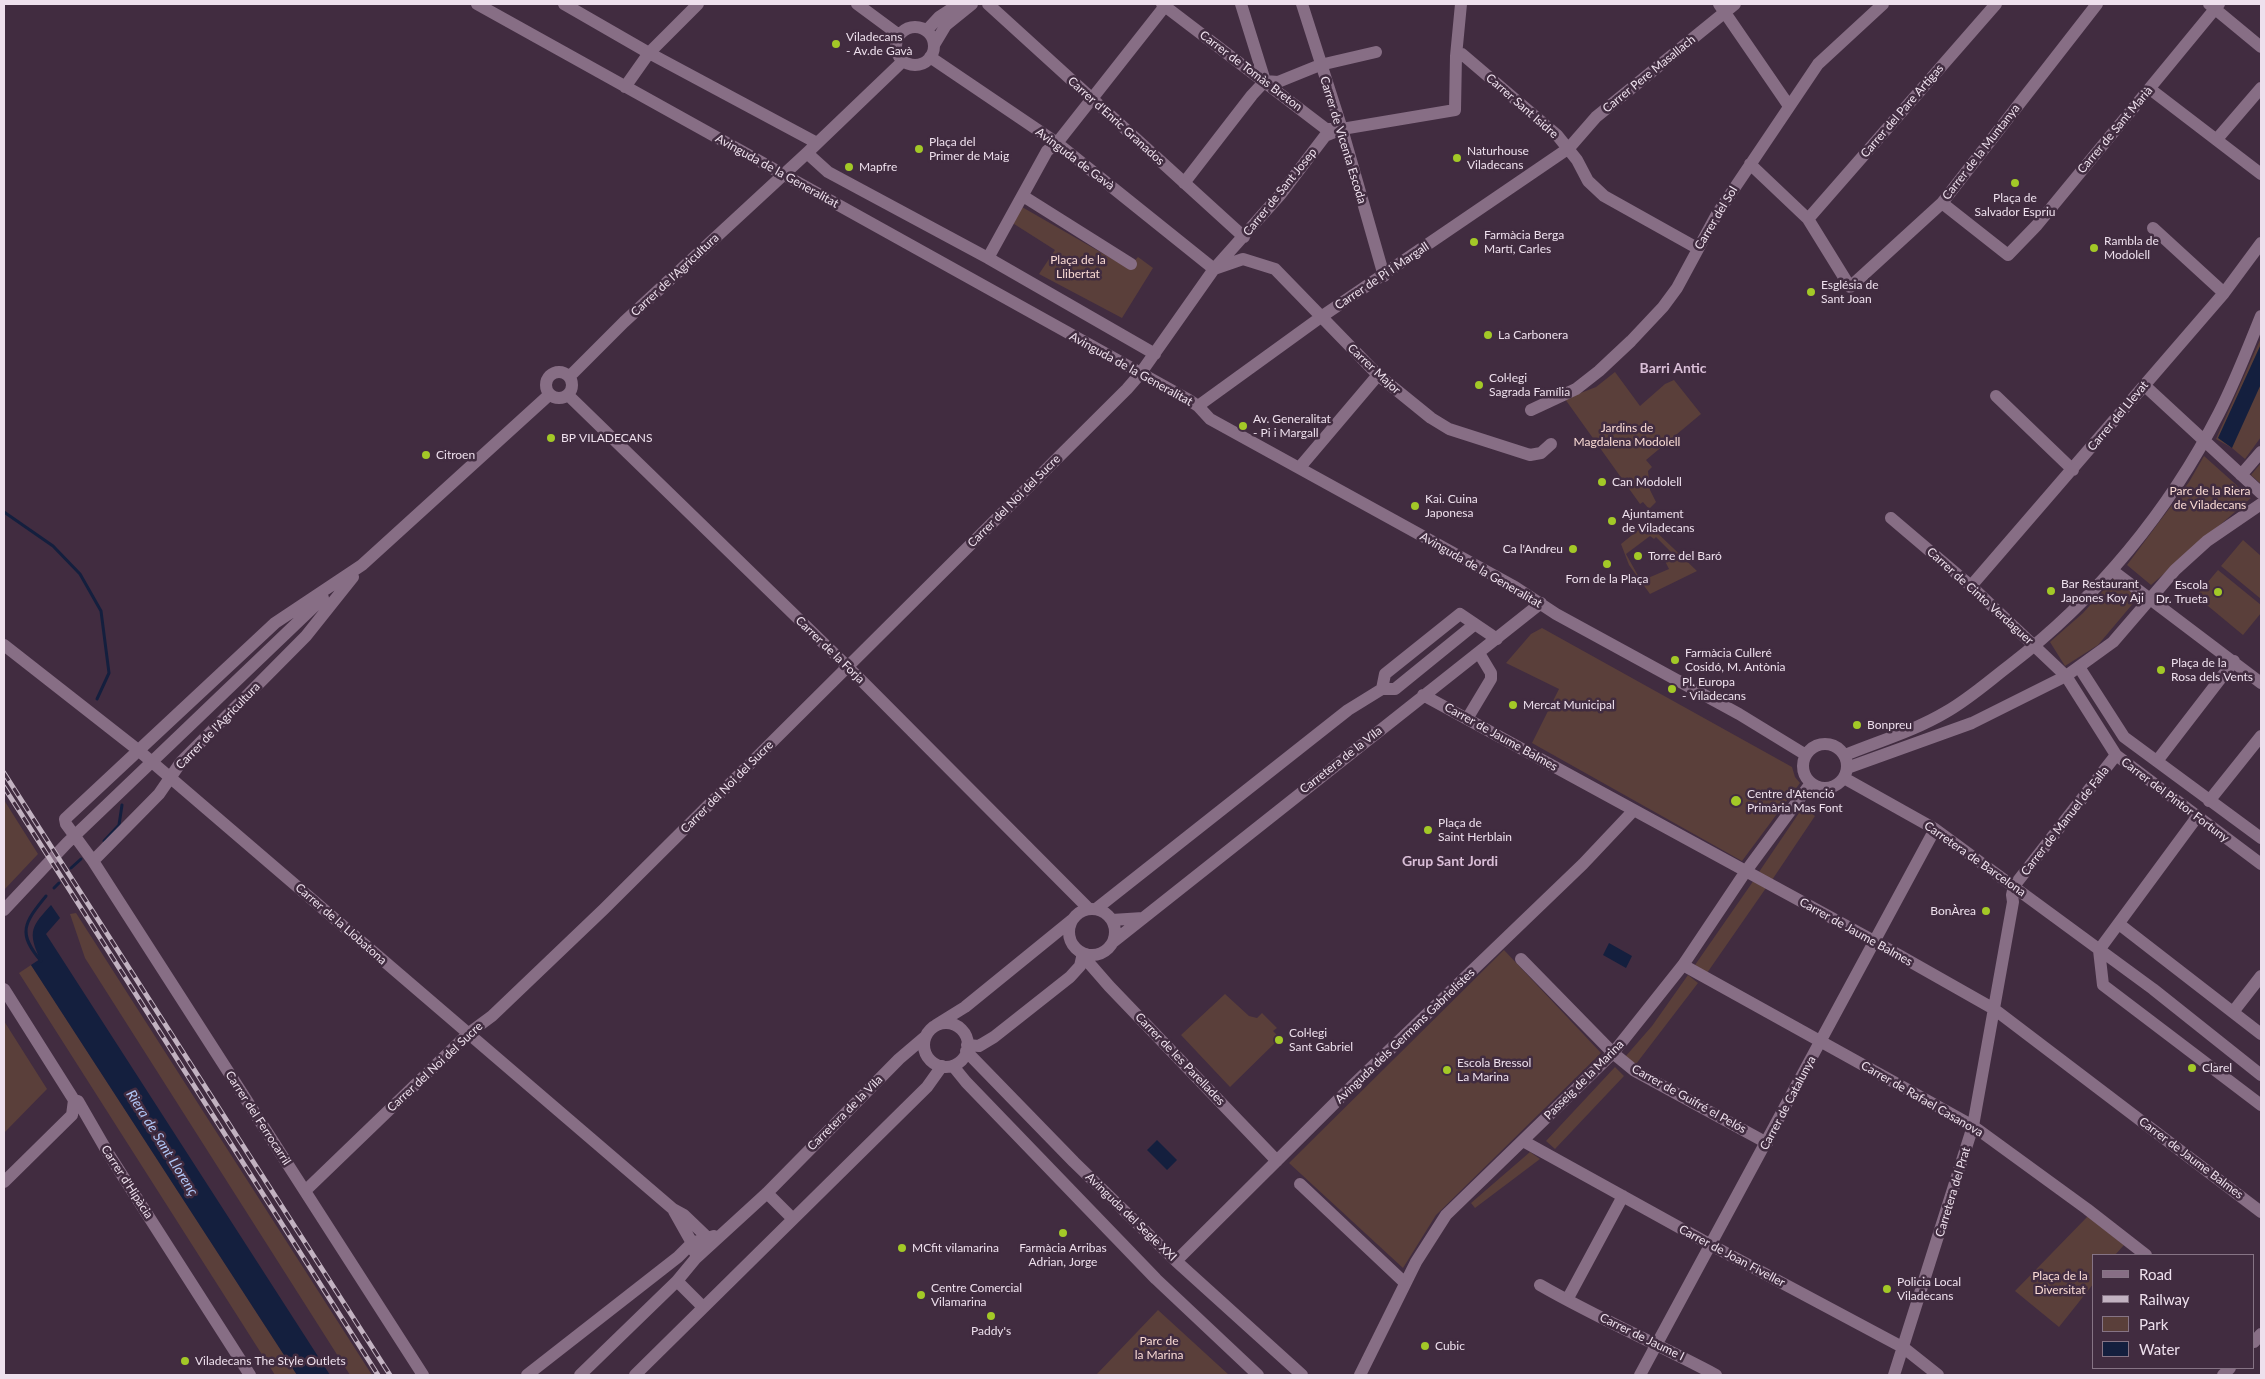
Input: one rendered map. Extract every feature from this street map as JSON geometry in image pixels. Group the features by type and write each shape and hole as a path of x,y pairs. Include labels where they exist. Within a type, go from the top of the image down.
{"street":[{"name":"Avinguda de la Generalitat","path":"477,4 1198,406 1210,419 1300,467 1541,603 1556,614 1739,714 1806,755"},
{"path":"564,4 649,53 817,143"},
{"path":"582,14 590,4"},
{"path":"626,87 649,53 698,4"},
{"path":"857,4 899,35"},
{"path":"927,30 939,17 958,4"},
{"path":"934,45 927,30 915,26 903,30 899,35 896,46 902,61 908,64 920,64 930,57 934,45 946,25 972,4"},
{"name":"Carrer d'Enric Granados","path":"988,4 1244,237"},
{"path":"988,258 1047,152 1057,143 1164,4 1178,6 1183,4"},
{"name":"Carrer de Tomàs Breton","path":"1164,4 1326,129 1342,129"},
{"path":"1241,4 1265,81"},
{"name":"Carrer de Vicenta Escoda","path":"1302,4 1342,129 1384,276"},
{"path":"1459,55 1461,4"},
{"name":"Carrer del Sol","path":"1531,410 1576,388 1631,341 1677,288 1697,248 1750,164 1818,64 1883,4"},
{"name":"Carrer del Pare Artigas","path":"1808,219 1996,4"},
{"name":"Carrer de la Muntanya","path":"1808,219 1850,287 1942,203 2097,4"},
{"path":"2215,5 2261,47"},
{"name":"Carrer de Sant Marià","path":"1942,203 2008,255 2037,225 2150,88 2215,5"},
{"path":"1726,6 1789,106"},
{"name":"Carrer Pere Masallach","path":"1569,148 1596,118 1726,6"},
{"path":"1265,81 1278,82 1320,65 1376,52"},
{"name":"Carrer de Sant Josep","path":"1155,354 1214,269 1280,195 1325,136 1342,129 1455,110 1459,55"},
{"name":"Carrer Sant Isidre","path":"1459,55 1558,135 1569,148 1588,181 1604,196 1697,248"},
{"name":"Avinguda de Gavà","path":"930,57 1057,143 1214,269"},
{"name":"Carrer de l'Agricultura","path":"569,377 902,61"},
{"path":"1184,183 1265,81"},
{"path":"2150,88 2261,174"},
{"path":"2217,139 2261,88"},
{"name":"Carrer de Pi i Margall","path":"1198,406 1321,317 1384,276 1569,148"},
{"path":"807,153 828,172 988,258 1155,354"},
{"path":"1750,164 1808,219"},
{"path":"1023,196 1131,264"},
{"path":"2153,228 2224,293"},
{"name":"Carrer del Llevat","path":"1971,586 2224,293 2261,243"},
{"name":"Carrer Major","path":"1214,269 1243,259 1268,265 1275,269 1378,375 1431,418 1449,429 1530,455 1541,452 1551,444"},
{"path":"1845,767 1837,747 1826,743 1814,746 1806,755 1804,770 1811,783 1821,788 1829,788 1839,783 1845,767 1948,711 2035,645 2113,571 2158,513 2220,412 2261,316"},
{"name":"Carrer del Noi del Sucre","path":"305,1190 469,1033 492,1016 604,909 1140,374 1155,354"},
{"path":"558,372 569,377 572,388 568,395 557,399 549,395 546,387 550,375 558,372"},
{"path":"1300,467 1378,375"},
{"path":"2144,384 2261,493"},
{"name":"Carrer de l'Agricultura","path":"362,565 306,636 180,762 159,794 94,861 66,824 65,819 275,623 341,581 362,565 549,395"},
{"name":"Carrer de la Forja","path":"568,395 848,667 1092,909"},
{"path":"1996,396 2073,470"},
{"path":"2241,475 2261,452"},
{"path":"1845,767 1972,723 2066,676 2113,642 2175,570 2207,541 2261,504"},
{"name":"Carrer de Cinto Verdaguer","path":"1891,518 1971,586 2066,676"},
{"path":"2113,571 2261,683"},
{"name":"Carrer de l'Agricultura","path":"4,910 67,843 284,638 341,581"},
{"name":"Carretera de la Vila","path":"1113,942 1541,603"},
{"path":"1382,689 1385,674 1460,614 1497,639"},
{"path":"948,1066 933,1063 926,1055 924,1046 926,1036 936,1025 965,1007 1077,914 1092,909 1347,711 1382,689 1395,689 1475,624"},
{"name":"Carrer de la Llobatona","path":"4,645 138,750 673,1209 684,1215 708,1238"},
{"path":"1467,719 1491,679 1491,673 1479,652"},
{"path":"2157,761 2234,661"},
{"name":"Carrer del Pintor Fortuny","path":"2079,667 2124,737 2261,838"},
{"name":"Carrer del Pintor Fortuny","path":"2066,676 2116,755 2261,864"},
{"name":"Carrer de Jaume Balmes","path":"1423,695 1874,940 1994,1009 2261,1212"},
{"path":"2209,801 2261,736"},
{"name":"Carrer de Manuel de Falla","path":"2014,886 2116,755"},
{"name":"Carretera de Barcelona","path":"1845,767 2014,886 2261,1075"},
{"name":"Passeig de la Marina","path":"1360,1375 1416,1262 1446,1215 1613,1053 1682,966 1746,871 1811,783"},
{"name":"Avinguda dels Germans Gabrielistes","path":"1176,1261 1352,1086 1583,864 1634,810"},
{"path":"2197,817 2099,950 2103,985 2261,1105"},
{"name":"Carrer de Catalunya","path":"1640,1375 1935,830"},
{"name":"Carrer del Ferrocarril","path":"94,861 423,1375"},
{"name":"Carretera del Prat","path":"1894,1375 1973,1126 2014,886"},
{"path":"1072,920 1069,929 1070,939 1075,948 1085,954 1102,953 1113,942 1115,928 1112,920 1105,912 1092,909"},
{"path":"1112,920 1143,918"},
{"path":"2119,924 2261,1034"},
{"path":"967,1048 979,1046 994,1037 1070,977 1080,966 1085,954"},
{"name":"Carrer de les Parellades","path":"1085,954 1089,963 1104,980 1277,1161"},
{"name":"Carrer de Guifré el Pelós","path":"1521,959 1613,1053 1635,1071 1767,1143"},
{"name":"Carrer de Rafael Casanova","path":"1682,966 1973,1126 2087,1209 2145,1254"},
{"path":"2233,1012 2261,976"},
{"name":"Carrer d'Hipàcia","path":"4,989 74,1100 78,1101 99,1138 250,1375"},
{"path":"635,1375 948,1066 961,1060 967,1048 964,1033 954,1025 942,1023 936,1025"},
{"name":"Carretera de la Vila","path":"580,1375 677,1281 696,1258 767,1193 900,1059 926,1036"},
{"name":"Avinguda del Segle XXI","path":"967,1048 1074,1162 1176,1261 1302,1375"},
{"name":"Avinguda del Segle XXI","path":"948,1066 966,1082 1156,1279 1258,1375"},
{"path":"4,1182 72,1115 74,1100"},
{"path":"68,1119 81,1119 99,1138"},
{"name":"Carrer de Joan Fiveller","path":"1523,1141 1711,1245 1904,1348 1938,1375"},
{"path":"1300,1184 1405,1283"},
{"path":"767,1193 793,1219"},
{"path":"1567,1300 1623,1196"},
{"name":"Carrer de la Llobatona","path":"673,1209 692,1242 696,1258"},
{"path":"527,1375 678,1257 692,1242 723,1233"},
{"path":"677,1281 703,1307"},
{"name":"Carrer de Jaume I","path":"1540,1285 1567,1300 1658,1343 1716,1375"}],"green space":[{"name":"Plaça de la Llibertat","path":"1022,207 1128,268 1138,257 1153,268 1122,318 1039,274 1055,250 1011,222"},
{"path":"2261,338 2261,437 2245,459 2232,448 2216,439"},
{"name":"Jardins de Magdalena Modolell","path":"1615,372 1640,406 1665,384 1674,380 1701,414 1646,460 1652,467 1648,471 1650,490 1656,502 1649,509 1643,502 1640,504 1565,399 1596,387"},
{"name":"Parc de la Riera de Viladecans","path":"2204,456 2251,498 2151,585 2127,565 2189,482"},
{"path":"2261,463 2261,484 2251,475"},
{"path":"1647,523 1697,571 1650,594 1629,565 1621,544","holes":["1650,536 1654,539 1656,537 1672,553 1667,558 1662,555 1669,569 1641,581 1626,554"]},
{"path":"2243,540 2261,556 2261,599 2221,566"},
{"path":"2218,570 2261,605 2261,613 2243,635 2196,596"},
{"path":"2120,572 2141,594 2098,645 2065,666 2050,642 2083,613"},
{"path":"1542,628 1792,767 1795,777 1800,783 1742,861 1532,743 1559,689 1506,663 1531,634"},
{"path":"4,800 38,854 4,890"},
{"path":"1803,807 1815,816 1772,880 1759,872"},
{"path":"1754,880 1766,888 1707,973 1695,965"},
{"path":"76,913 372,1375 350,1375 85,958 70,914"},
{"path":"1504,950 1601,1053 1436,1215 1403,1268 1289,1163"},
{"path":"31,965 297,1375 275,1375 19,973"},
{"path":"1688,975 1698,983 1636,1064 1625,1057 1652,1026"},
{"path":"1225,994 1249,1016 1257,1018 1262,1013 1277,1028 1273,1031 1280,1038 1230,1087 1181,1035"},
{"path":"4,1021 47,1089 4,1133"},
{"path":"1615,1067 1624,1076 1555,1149 1546,1141"},
{"path":"1530,1152 1540,1159 1475,1208 1471,1203"},
{"name":"Plaça de la Diversitat","path":"2088,1216 2124,1245 2116,1254 2092,1254 2092,1286 2059,1327 2015,1291"},
{"name":"Parc de la Marina","path":"1158,1310 1229,1375 1096,1375"}],"water":[{"path":"2261,344 2261,384 2232,448 2218,438"},
{"name":"Riera de Sant Llorenç","path":"51,905 60,918 46,934 330,1375 297,1375 31,965 40,959 34,942 34,929 39,918"},
{"path":"1609,943 1632,956 1626,968 1603,955"},
{"path":"1157,1140 1177,1160 1167,1170 1147,1150"}],"waterway":[{"path":"4,512 53,546 80,574 101,611 109,673 97,699"},
{"path":"104,841 119,825 122,805"},
{"path":"71,868 81,859"},
{"path":"54,888 59,883"},
{"path":"41,961 29,943 26,928 28,921 46,896"}],"railway":[{"path":"4,773 390,1375"},
{"path":"4,787 378,1375"}],"place":[{"name":"Viladecans - Av.de Gavà","path":"836,44"},
{"name":"Plaça del Primer de Maig","path":"919,149"},
{"name":"Naturhouse Viladecans","path":"1457,158"},
{"name":"Mapfre","path":"849,167"},
{"name":"Plaça de Salvador Espriu","path":"2015,183"},
{"name":"Farmàcia Berga Martí, Carles","path":"1474,242"},
{"name":"Rambla de Modolell","path":"2094,248"},
{"name":"Església de Sant Joan","path":"1811,292"},
{"name":"La Carbonera","path":"1488,335"},
{"name":"Col·legi Sagrada Família","path":"1479,385"},
{"name":"Av. Generalitat - Pi i Margall","path":"1243,426"},
{"name":"BP VILADECANS","path":"551,438"},
{"name":"Citroen","path":"426,455"},
{"name":"Can Modolell","path":"1602,482"},
{"name":"Kai. Cuina Japonesa","path":"1415,506"},
{"name":"Ajuntament de Viladecans","path":"1612,521"},
{"name":"Ca l'Andreu","path":"1573,549"},
{"name":"Torre del Baró","path":"1638,556"},
{"name":"Forn de la Plaça","path":"1607,564"},
{"name":"Bar Restaurant Japones Koy Aji","path":"2051,591"},
{"name":"Escola Dr. Trueta","path":"2218,592"},
{"name":"Farmàcia Culleré Cosidó, M. Antònia","path":"1675,660"},
{"name":"Plaça de la Rosa dels Vents","path":"2161,670"},
{"name":"Pl. Europa - Viladecans","path":"1672,689"},
{"name":"Mercat Municipal","path":"1513,705"},
{"name":"Bonpreu","path":"1857,725"},
{"name":"Centre d'Atenció Primària Mas Font","path":"1736,801"},
{"name":"Plaça de Saint Herblain","path":"1428,830"},
{"name":"BonÀrea","path":"1986,911"},
{"name":"Col·legi Sant Gabriel","path":"1279,1040"},
{"name":"Clarel","path":"2192,1068"},
{"name":"Escola Bressol La Marina","path":"1447,1070"},
{"name":"Farmàcia Arribas Adrian, Jorge","path":"1063,1233"},
{"name":"MCfit vilamarina","path":"902,1248"},
{"name":"Policia Local Viladecans","path":"1887,1289"},
{"name":"Centre Comercial Vilamarina","path":"921,1295"},
{"name":"Paddy's","path":"991,1316"},
{"name":"Cubic","path":"1425,1346"},
{"name":"Viladecans The Style Outlets","path":"185,1361"}],"district":[{"name":"Barri Antic","path":"1673,368"},
{"name":"Grup Sant Jordi","path":"1450,861"}]}
